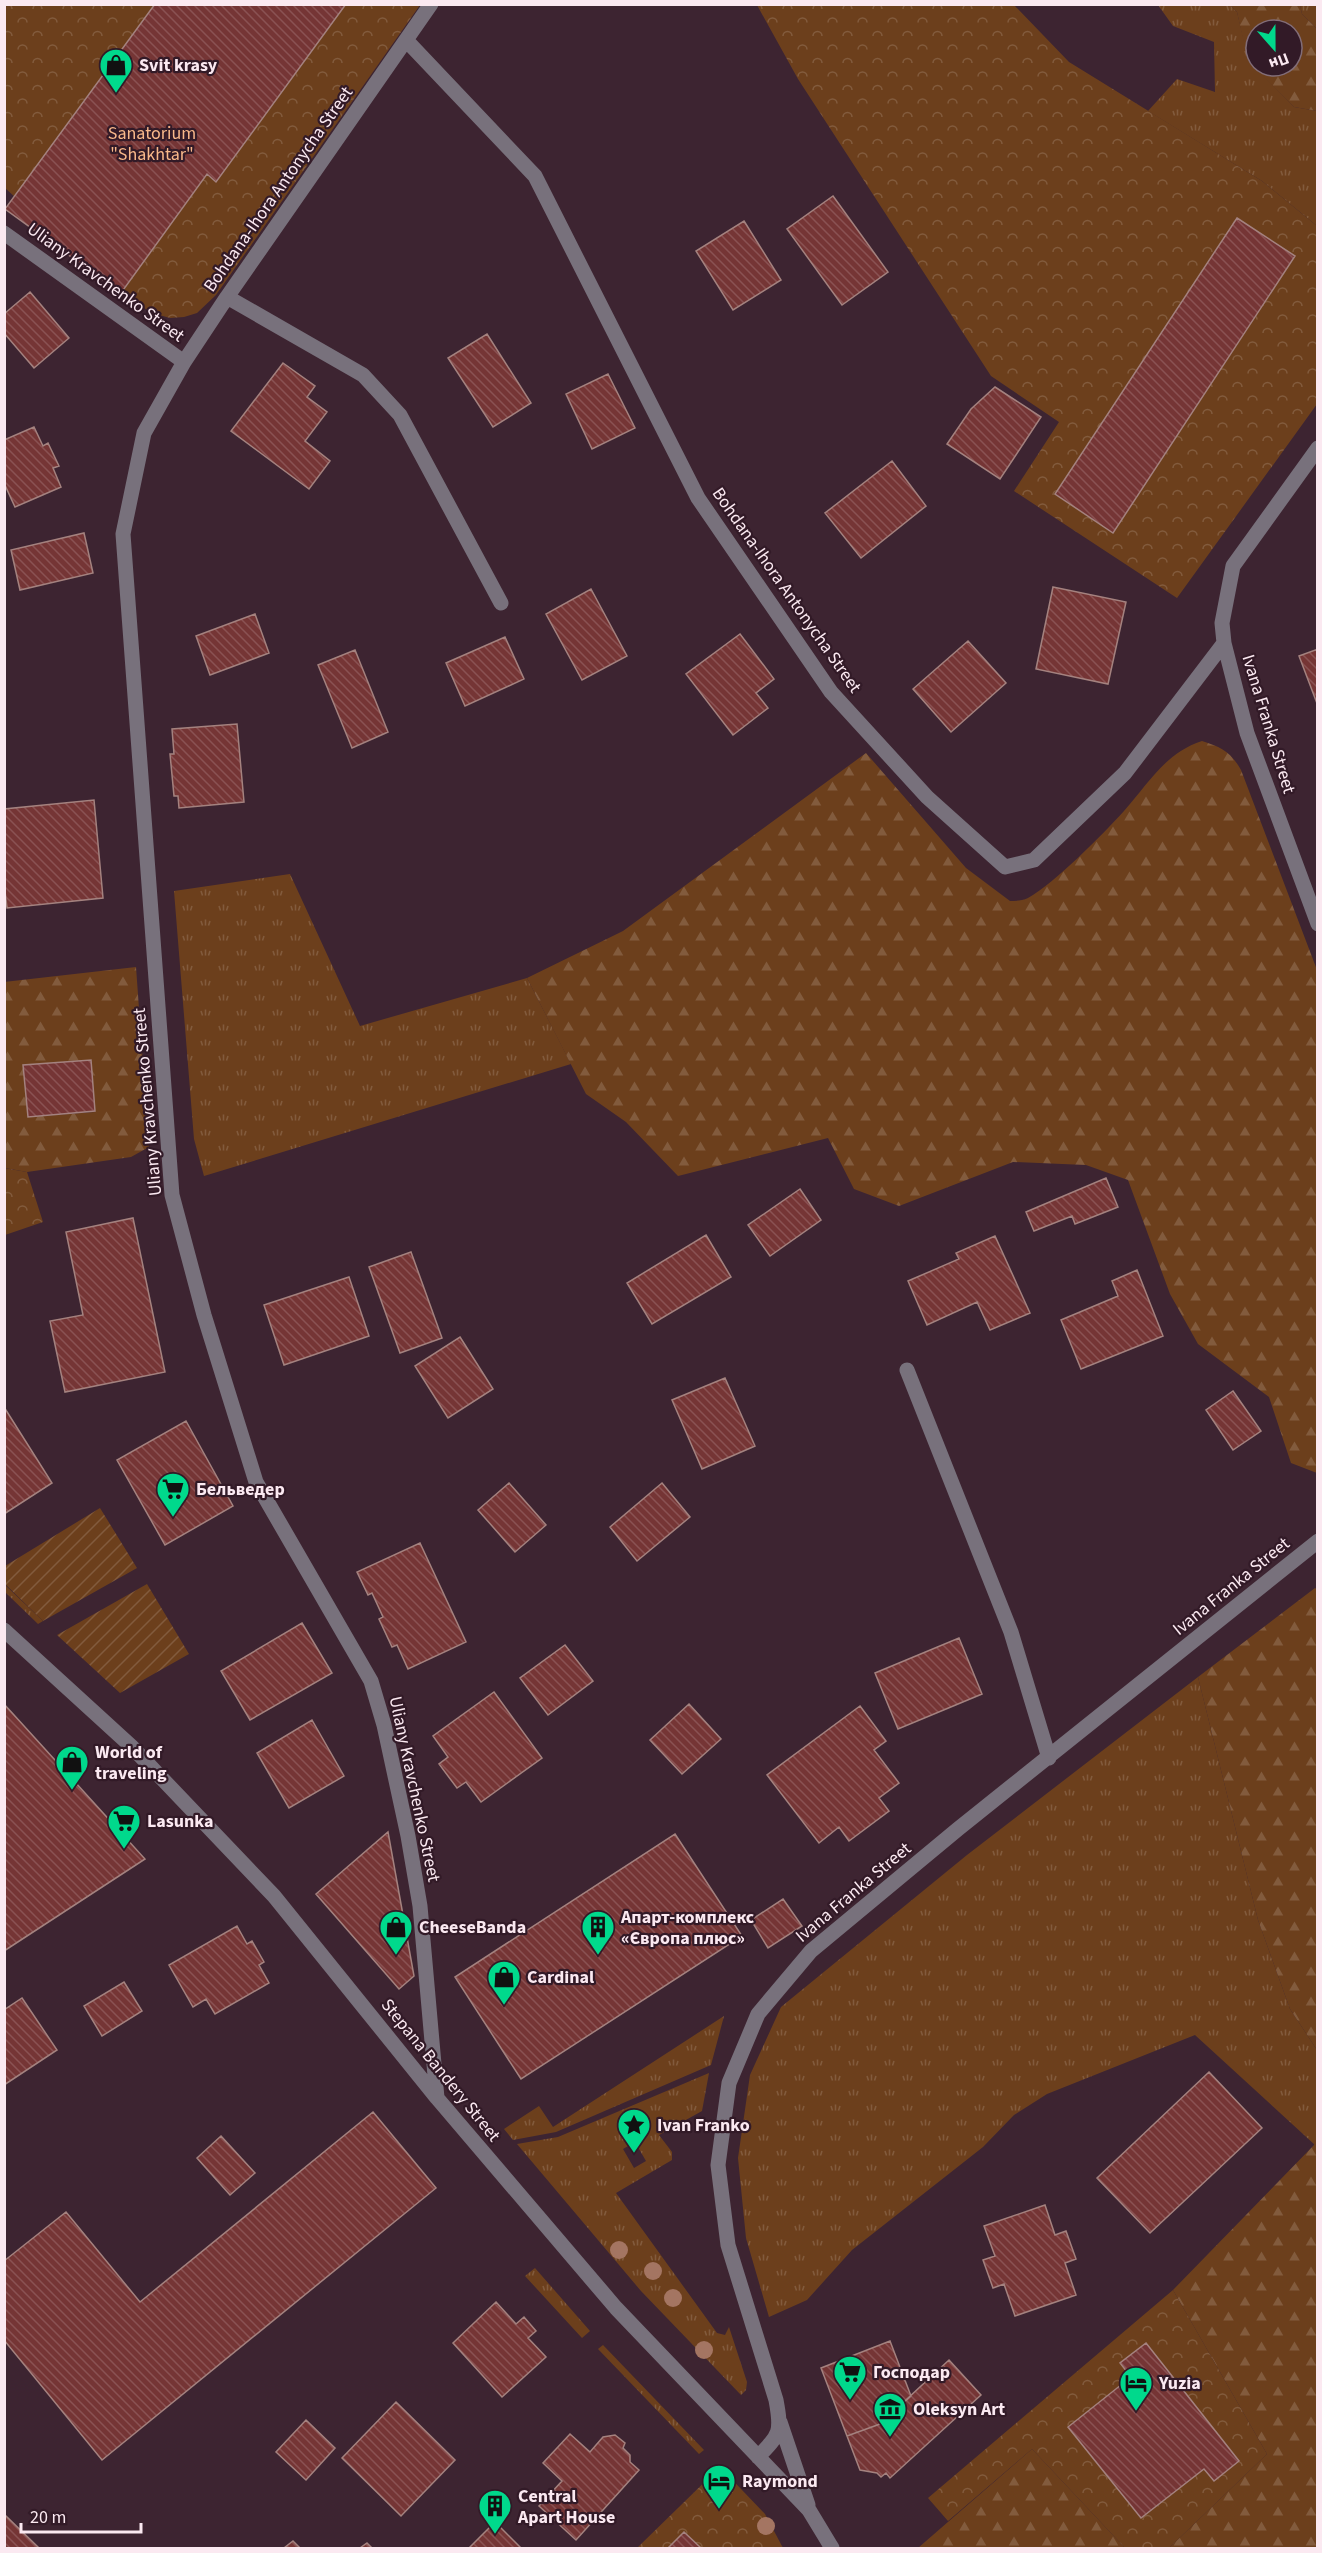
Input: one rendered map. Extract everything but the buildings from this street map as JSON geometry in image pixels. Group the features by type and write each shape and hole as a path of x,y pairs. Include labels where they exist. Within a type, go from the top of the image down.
{"street":[{"name":"Bohdana-Ihora Antonycha Street","path":"184,362 431,4"},
{"name":"Bohdana-Ihora Antonycha Street","path":"406,40 535,176 698,498 831,692 927,796 1005,867 1034,860 1125,772 1224,643"},
{"name":"Uliany Kravchenko Street","path":"4,233 184,362 144,433 123,534 172,1195 204,1315 256,1482 371,1681 384,1725 408,1836 420,1906 437,2098"},
{"path":"227,297 363,375 400,415 501,603"},
{"name":"Ivana Franka Street","path":"1317,448 1233,566 1222,623 1224,643 1247,733 1317,924"},
{"path":"907,1370 1011,1632 1049,1758"},
{"name":"Ivana Franka Street","path":"810,2510 780,2420 776,2400 728,2245 718,2165 729,2083 758,2014 811,1951 958,1829 1317,1541"},
{"name":"Stepana Bandery Street","path":"4,1630 131,1746 274,1896 437,2098 616,2308 810,2510 831,2548"},
{"path":"758,2457 777,2438 780,2420"}],"green space":[{"name":"Sanatorium \"Shakhtar\"","path":"5,5 420,5 216,295 197,313 170,318 152,313 121,293 5,188"},
{"path":"757,5 1014,5 1069,62 1262,181 1317,226 1317,404 1177,598 1014,491 1059,422 991,376 798,79"},
{"path":"1158,5 1230,5 1237,12 1244,41 1244,78 1265,78 1294,107 1317,111 1317,226 1262,181 1148,111 1177,79 1215,92 1214,42 1173,26"},
{"path":"1230,5 1300,5 1302,14 1317,29 1317,111 1294,107 1264,78 1304,78 1304,18 1244,18 1244,44 1237,12"},
{"path":"1300,5 1317,5 1317,29 1302,14"},
{"path":"1202,741 1225,751 1241,770 1317,970 1317,1473 1291,1463 1269,1397 1198,1344 1170,1294 1128,1180 1086,1165 1013,1162 899,1206 854,1189 828,1138 678,1176 626,1122 586,1094 527,978 623,931 866,753 966,868 1010,901 1014,901 1028,898 1052,881 1103,833 1158,770 1178,753"},
{"path":"290,874 360,1026 527,978 571,1064 204,1176 194,1139 174,891"},
{"path":"136,967 149,1147 131,1157 27,1172 5,1168 4,982","holes":["91,1060 95,1112 28,1117 23,1065"]},
{"path":"4,1168 27,1172 43,1222 5,1235"},
{"path":"100,1508 137,1568 43,1621 5,1584 5,1566"},
{"path":"4,1584 43,1621 38,1624 5,1592"},
{"path":"147,1584 189,1654 120,1693 57,1635"},
{"path":"1315,1588 1318,1590 1317,2050 1290,2009 1258,1920 1198,1677"},
{"path":"1198,1677 1258,1920 1290,2009 1317,2050 1318,2136 1315,2145 1195,2035 1047,2094 1014,2115 983,2147 852,2250 807,2300 769,2317 746,2238 738,2158 750,2075 781,2007 967,1855"},
{"path":"724,2016 711,2065 556,2132 513,2140 504,2129 539,2106 553,2127"},
{"path":"709,2073 702,2111 659,2135 672,2152 672,2160 616,2193 717,2333 725,2335 729,2327 747,2382 746,2390 741,2395 641,2291 517,2144 558,2137","holes":["635,2142 646,2161 634,2168 623,2149"]},
{"path":"1317,2136 1317,2548 1169,2548 1267,2454 1173,2290 1314,2145"},
{"path":"535,2268 590,2331 582,2338 525,2276"},
{"name":"Yuzia","path":"1173,2290 1267,2454 1169,2548 1125,2548 1032,2449 948,2521 928,2498"},
{"path":"603,2345 704,2450 699,2454 598,2349"},
{"path":"1032,2449 1125,2548 918,2548"},
{"name":"Raymond","path":"720,2467 765,2514 783,2548 637,2548"}],"place":[{"name":"Svit krasy","path":"116,94"},
{"name":"Бельведер","path":"173,1518"},
{"name":"World of traveling","path":"72,1791"},
{"name":"Lasunka","path":"124,1850"},
{"name":"CheeseBanda","path":"396,1956"},
{"name":"Апарт-комплекс «Європа плюс»","path":"598,1956"},
{"name":"Cardinal","path":"504,2006"},
{"name":"Ivan Franko","path":"634,2154"},
{"name":"Господар","path":"850,2401"},
{"name":"Yuzia","path":"1136,2412"},
{"name":"Oleksyn Art","path":"890,2438"},
{"name":"Raymond","path":"719,2510"},
{"name":"Central Apart House","path":"495,2535"}]}
